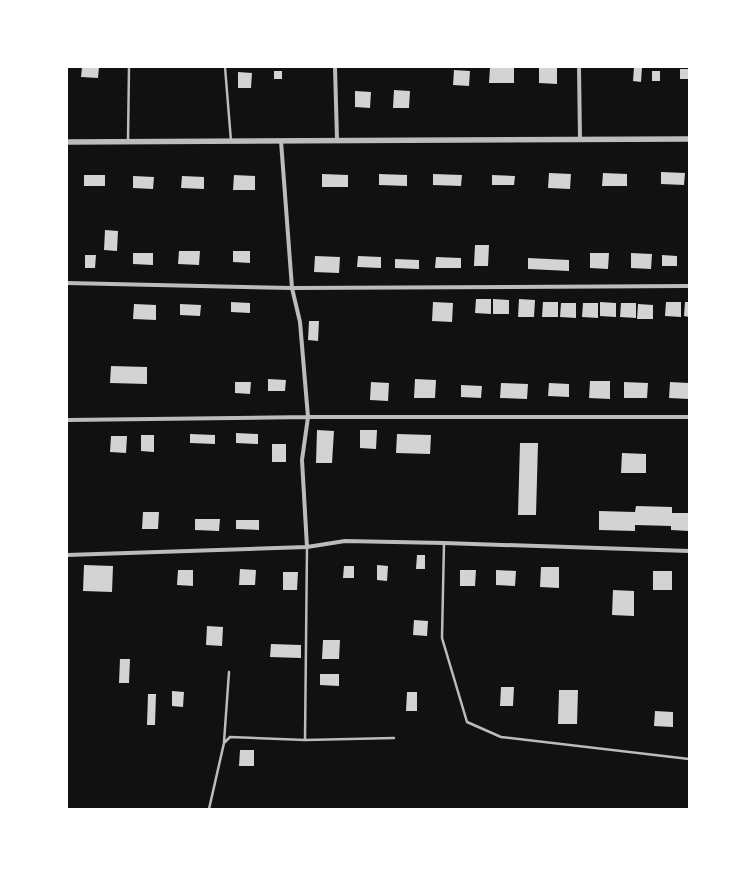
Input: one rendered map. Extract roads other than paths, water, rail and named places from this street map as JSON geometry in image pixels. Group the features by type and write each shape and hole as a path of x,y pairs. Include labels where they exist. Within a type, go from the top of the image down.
{"street":[{"path":"335,67 337,140"},
{"path":"579,67 580,139"},
{"path":"67,142 689,139"},
{"path":"281,141 292,288 300,322 308,417 302,460 307,547"},
{"path":"67,283 292,288 689,286"},
{"path":"67,420 308,417 689,417"},
{"path":"67,555 307,547 345,541 689,551"}],"lane":[{"path":"128,141 129,67"},
{"path":"225,67 231,141"},
{"path":"444,543 442,638 467,722 501,737 689,759"},
{"path":"305,740 307,547"},
{"path":"209,809 224,743 229,672"},
{"path":"224,743 230,737 305,740 394,738"}]}
